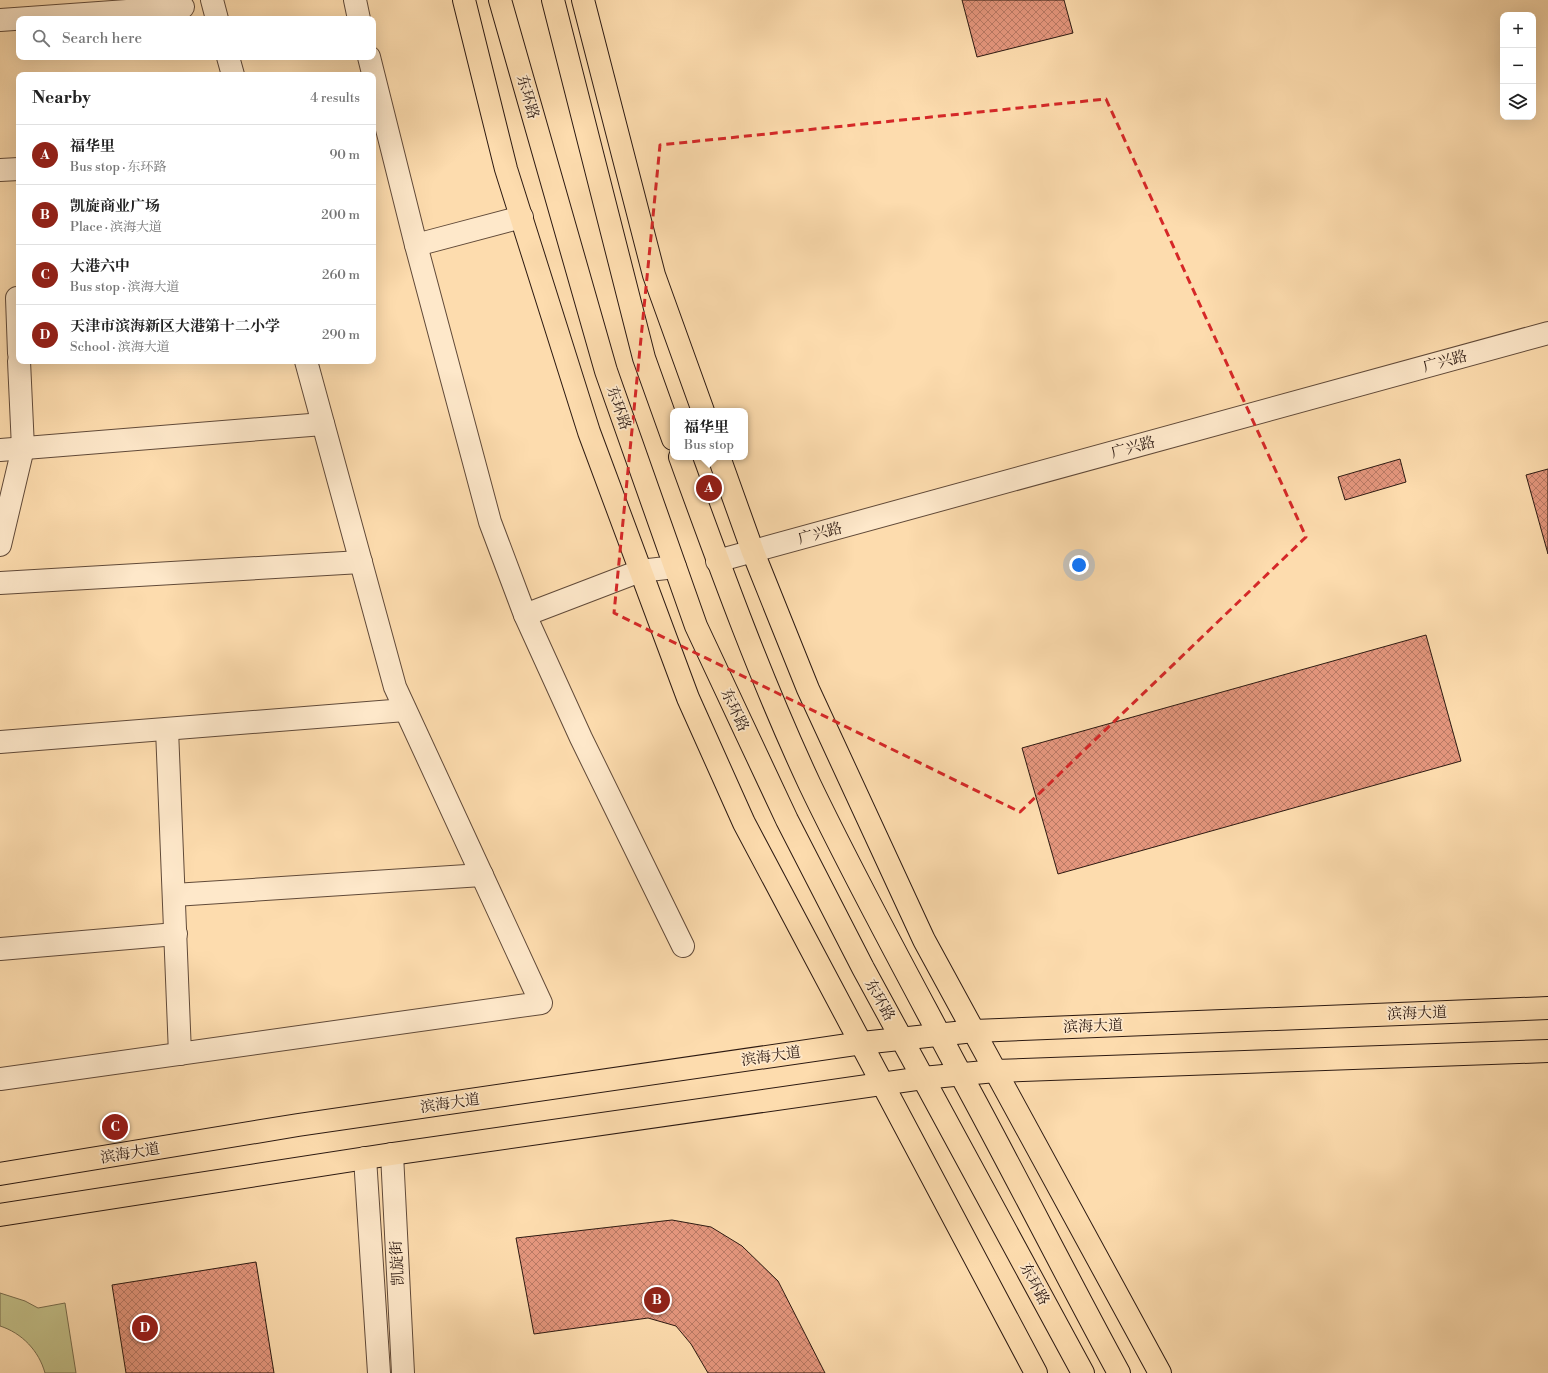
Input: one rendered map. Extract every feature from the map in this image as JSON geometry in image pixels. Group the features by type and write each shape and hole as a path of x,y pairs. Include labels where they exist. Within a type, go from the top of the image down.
{"main road":[{"path":"464,0 506,169 589,432 688,698 744,823 1036,1373"},
{"name":"东环路","path":"500,0 606,371 696,626 787,820 862,968 1083,1373"},
{"path":"553,0 644,358 670,431"},
{"path":"583,0 654,275 702,408"},
{"name":"东环路","path":"681,460 717,561 746,636 810,784 895,953 962,1075 1074,1291 1119,1373"},
{"path":"720,460 753,552 811,696 924,940 1160,1373"},
{"name":"滨海大道","path":"0,1174 298,1125 862,1043 939,1034 974,1031 1548,1008"},
{"path":"0,1215 365,1158 923,1078 995,1071 1548,1051"}],"street":[{"path":"212,0 216,16"},
{"path":"355,0 359,16"},
{"path":"56,16 183,7"},
{"path":"0,20 16,19"},
{"path":"229,60 232,72"},
{"path":"370,60 373,72"},
{"path":"376,85 416,245 490,522 525,615 581,738 682,946"},
{"path":"0,170 16,169"},
{"path":"416,245 522,217"},
{"path":"12,298 16,329"},
{"name":"广兴路","path":"717,561 1548,333"},
{"path":"0,545 23,448 19,364"},
{"path":"0,1080 541,1003 395,686 307,364"},
{"path":"0,450 323,424"},
{"path":"0,583 361,562"},
{"path":"525,615 640,571 675,566"},
{"path":"0,742 405,710"},
{"path":"167,729 180,1054"},
{"path":"174,895 482,875"},
{"path":"0,949 176,934"},
{"name":"凯旋街","path":"392,1154 403,1373"},
{"name":"凯旋街","path":"365,1158 379,1373"}],"highlighted area":[{"path":"1106,99 1306,537 1020,812 614,613 660,145"}],"shaded area":[{"path":"0,1293 25,1301 38,1308 65,1303 76,1373 45,1373 39,1357 34,1350 15,1333 0,1326"}],"building":[{"path":"962,0 1064,0 1073,33 977,57"},
{"path":"1400,459 1406,482 1345,500 1338,477"},
{"path":"1548,469 1548,554 1526,475"},
{"path":"1426,635 1461,761 1058,874 1022,748"},
{"path":"672,1220 711,1227 742,1246 778,1281 825,1373 708,1373 691,1344 676,1326 648,1318 534,1334 516,1238"},
{"path":"256,1262 274,1373 126,1373 112,1285"}],"place":[{"name":"福华里","path":"709,488"},
{"name":"大港六中","path":"115,1127"},
{"name":"凯旋商业广场","path":"657,1300"},
{"name":"天津市滨海新区大港第十二小学","path":"145,1328"}]}
